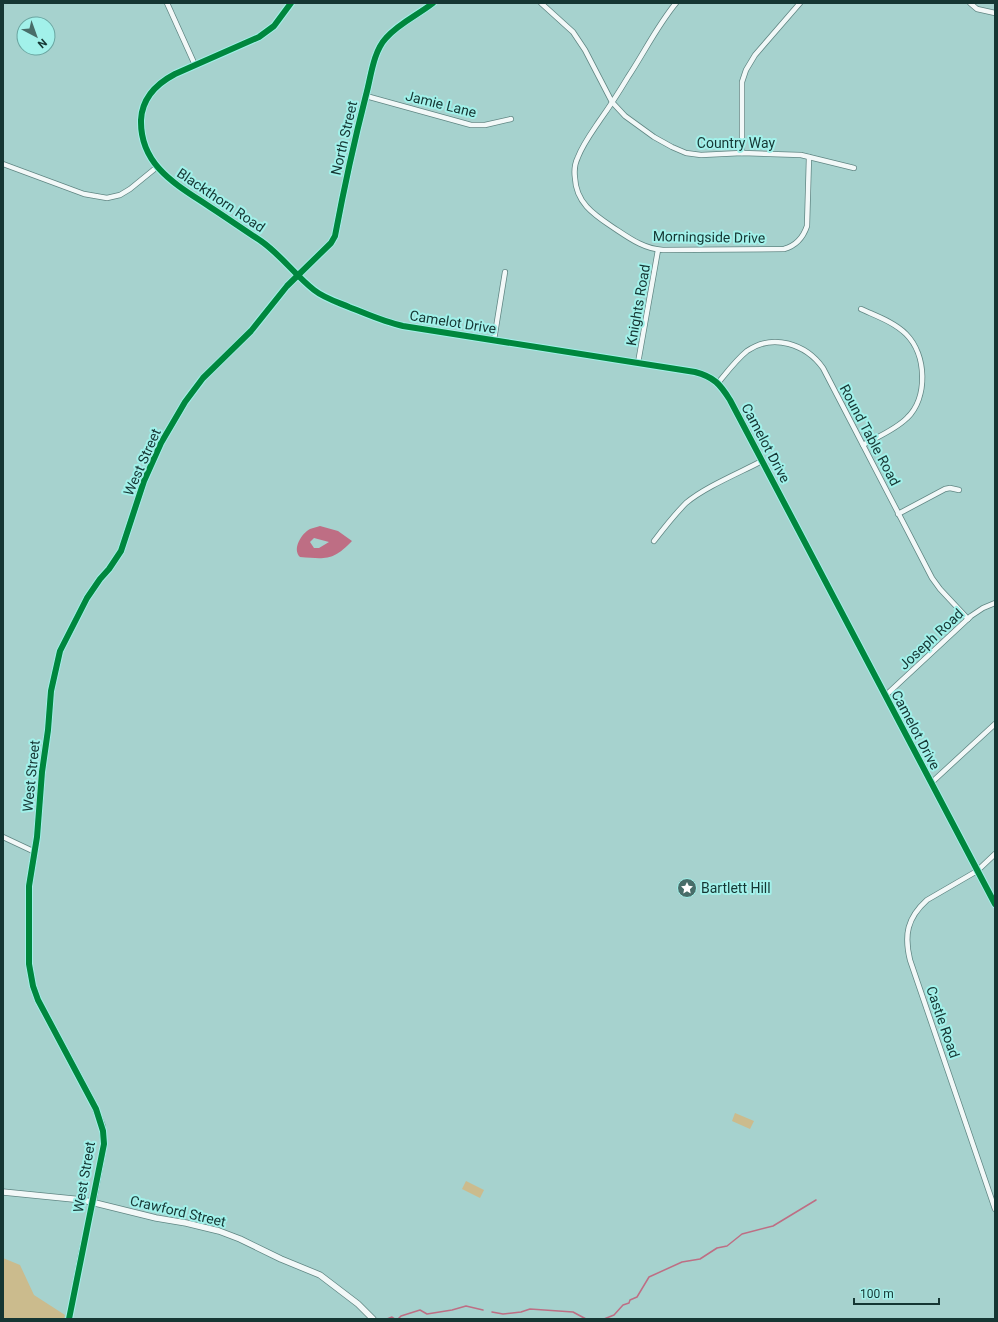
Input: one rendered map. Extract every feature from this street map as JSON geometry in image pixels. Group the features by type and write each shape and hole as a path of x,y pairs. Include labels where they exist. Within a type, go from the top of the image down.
{"street":[{"path":"167,3 195,65"},
{"name":"Blackthorn Road","path":"291,3 278,22 265,34 195,65 163,81 152,90 145,102 142,115 141,132 146,148 157,167 175,184 268,247 298,276"},
{"name":"North Street","path":"287,286 325,250 335,236 357,130 380,46 386,38 433,3"},
{"name":"Country Way","path":"541,3 574,32 612,102 625,116 654,137 680,151 701,154 792,154 854,168"},
{"name":"Morningside Drive","path":"676,3 661,24 578,156 575,172 576,188 583,202 593,213 633,241 651,249 777,250 787,248 795,244 803,235 808,223 809,157"},
{"path":"742,153 741,91 743,75 756,55 800,3"},
{"path":"970,3 977,9 995,13"},
{"name":"Jamie Lane","path":"366,96 471,125 485,125 511,118"},
{"path":"3,164 84,194 107,198 120,195 130,189 157,167"},
{"name":"Knights Road","path":"638,363 658,250"},
{"path":"494,340 505,272"},
{"name":"Camelot Drive","path":"298,276 322,295 386,322 403,326 695,372 709,377 718,383 730,400 995,904"},
{"name":"West Street","path":"69,1319 104,1144 102,1125 93,1104 38,1000 30,972 28,949 29,886 35,852 51,691 56,667 65,640 87,598 121,551 144,481 161,443 177,415 203,378 251,331 287,286"},
{"path":"861,309 888,322 909,337 919,359 922,382 919,400 908,418 894,428 862,445"},
{"name":"Round Table Road","path":"718,383 741,356 764,344 777,342 789,344 797,346 812,355 822,368 935,584 968,619"},
{"path":"654,541 675,514 693,498 762,461"},
{"path":"898,514 945,489 950,488 959,490"},
{"name":"Joseph Road","path":"885,696 968,619 983,608 995,603"},
{"path":"931,783 995,724"},
{"path":"3,837 35,852"},
{"name":"Castle Road","path":"995,854 977,871 927,900 921,906 908,927 907,944 910,960 995,1209"},
{"name":"Crawford Street","path":"3,1192 93,1202 156,1218 206,1228 240,1239 281,1259 320,1275 358,1304 373,1319"}],"shaded area":[{"path":"320,526 338,531 352,541 340,552 329,557 300,557 297,546 301,538 310,529","holes":["314,538 329,542 319,548 314,548 310,542"]},
{"path":"735,1113 754,1121 750,1129 732,1121"},
{"path":"466,1181 484,1190 480,1198 462,1189"},
{"path":"3,1258 20,1265 34,1295 65,1315 64,1319 3,1319"}],"waterway":[{"path":"604,1319 614,1315 623,1305 629,1303 630,1300 637,1297 649,1277 682,1262 700,1259 717,1248 727,1246 742,1234 773,1226 816,1200"},
{"path":"398,1319 401,1316 420,1310 427,1314 466,1306 483,1310"},
{"path":"492,1312 503,1314 521,1312 530,1309 573,1312 586,1319"},
{"path":"387,1319 392,1317 395,1319"}],"cycle path":[{"path":"291,3 274,26 259,37 175,74 162,82 151,92 144,105 141,120 142,136 147,150 154,162 173,182 185,191 261,241 318,293 331,300 369,315 403,326 695,372 707,376 716,382 730,400 995,904"},
{"path":"69,1319 104,1144 103,1131 96,1109 38,1000 33,986 29,964 29,886 37,837 42,772 48,730 51,691 60,651 87,598 121,551 144,481 161,443 185,402 203,378 251,331 287,286 331,243 335,236 353,148 375,57 378,50 391,33 433,3"}],"place":[{"name":"Bartlett Hill","path":"687,888"}]}
